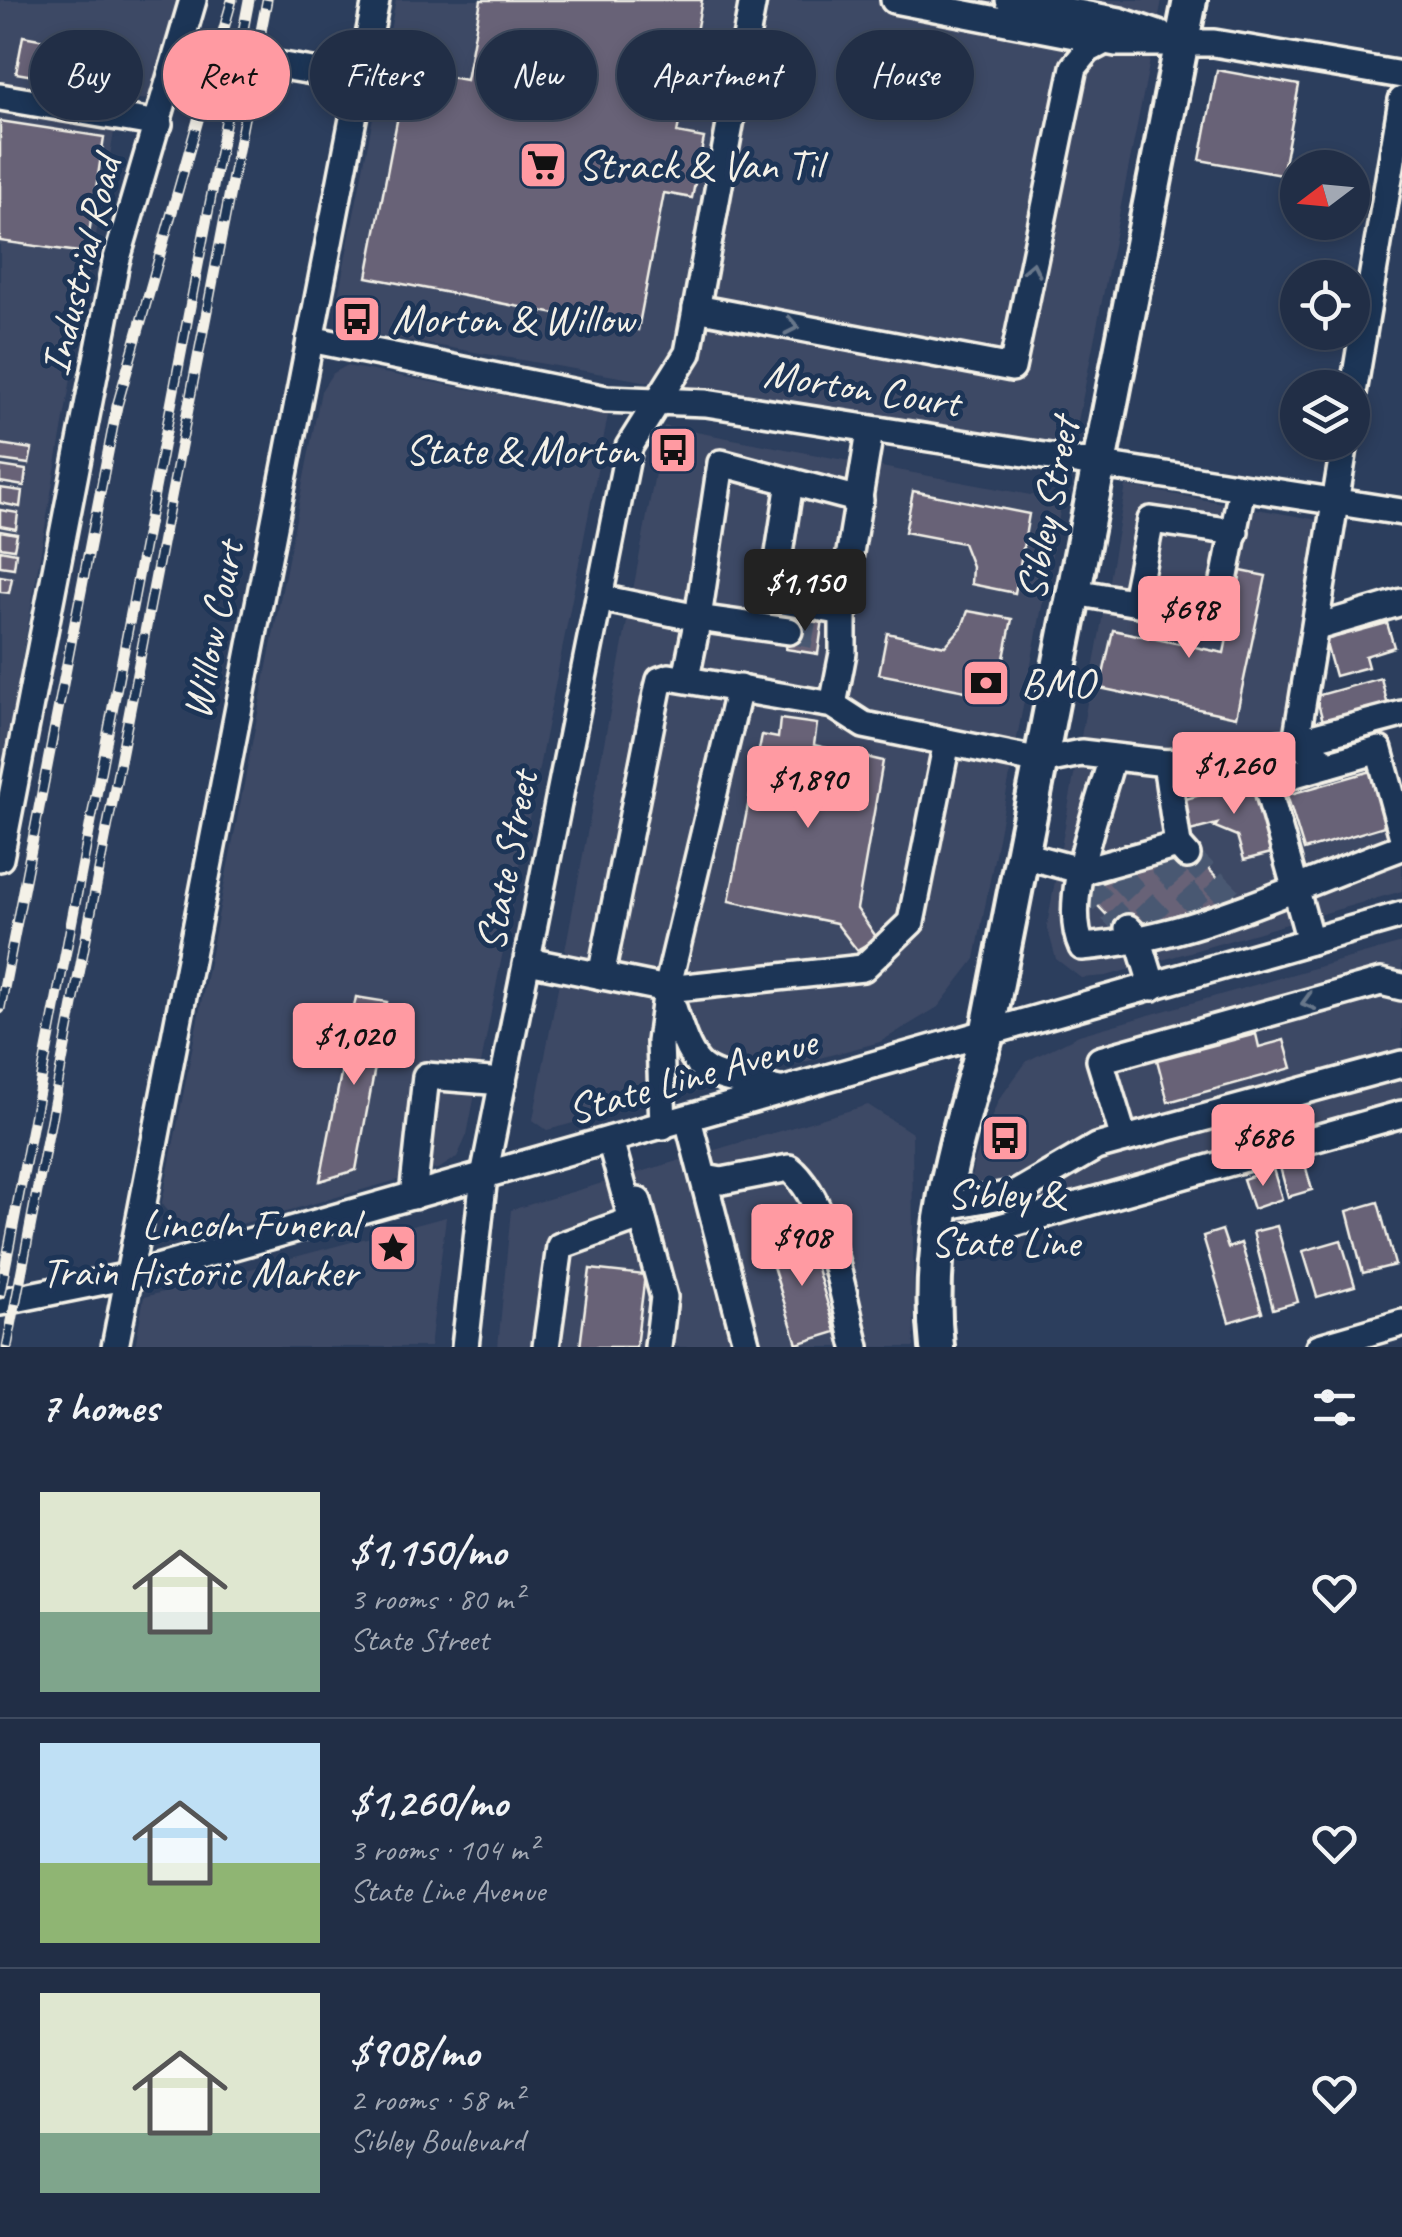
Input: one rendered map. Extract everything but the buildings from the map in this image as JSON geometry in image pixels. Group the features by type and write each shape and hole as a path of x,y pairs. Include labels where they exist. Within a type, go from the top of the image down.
{"main road":[{"name":"Sibley Street","path":"937,1347 933,1275 942,1207 987,1034 1190,0"}],"street":[{"name":"Industrial Road","path":"186,30 193,0"},
{"name":"Willow Court","path":"370,30 376,0"},
{"name":"State Street","path":"465,1347 484,1176 629,447 688,353 753,0"},
{"path":"894,0 949,5 1105,41 1214,42 1402,75"},
{"path":"1009,0 1120,21 1183,42"},
{"path":"696,308 1012,368 1070,80 1080,58 1105,41"},
{"path":"0,97 159,124"},
{"path":"1357,370 1402,100"},
{"name":"Industrial Road","path":"0,858 116,262 163,111"},
{"name":"Willow Court","path":"116,1347 352,120"},
{"name":"Morton Court","path":"310,339 606,398 706,403 1402,512"},
{"path":"833,705 832,639 844,612 870,431"},
{"path":"1296,742 1342,460"},
{"path":"686,678 721,464 860,500"},
{"path":"790,482 772,599 844,612"},
{"path":"1076,592 1218,617 1242,488"},
{"path":"1134,601 1151,520 1234,532"},
{"path":"600,598 788,631"},
{"path":"1317,627 1402,602"},
{"path":"601,976 658,688 660,680 669,677 833,705 864,725 1042,761 1081,752 1166,764 1258,756 1274,745 1402,714"},
{"path":"739,688 667,989 660,1042 675,1122 705,1178 715,1235 747,1347"},
{"path":"528,961 667,989 863,968 912,922 947,742"},
{"path":"1296,742 1330,764"},
{"path":"1267,782 1380,750 1402,834"},
{"path":"1112,756 1094,874 1074,919 1082,947 1295,886 1402,847"},
{"path":"1258,756 1310,941"},
{"path":"1023,855 1094,874 1169,854 1166,764"},
{"name":"State Line Avenue","path":"0,1302 129,1276 1402,915"},
{"path":"1133,933 1153,987"},
{"path":"1124,1139 1100,1060 1381,982 1402,987"},
{"path":"667,989 695,1064 708,1073 784,1092"},
{"path":"942,1207 1017,1193 1096,1147 1402,1064"},
{"path":"413,1196 426,1076 504,1082"},
{"path":"936,1245 1402,1114"},
{"path":"546,1347 560,1246 632,1220 616,1139"},
{"path":"616,1139 664,1297 658,1347"},
{"path":"705,1178 722,1182 789,1168 804,1179 834,1257 856,1347"},
{"path":"1319,1347 1402,1323"}],"shaded area":[{"path":"0,0 184,0 176,30 163,30 163,75 156,100 143,99 143,30 30,30 30,120 116,120 0,785"},
{"path":"396,0 1162,0 1076,431 1049,447 1031,448 348,330 336,307 373,120 456,120 456,30 390,30"},
{"path":"346,366 608,415 467,1135 457,1157 440,1168 198,1236 176,1223 162,1203 321,391 332,374"},
{"path":"664,426 1062,501 975,959 938,1007 880,1042 547,1130 533,1120"},
{"path":"1126,486 1341,524 1309,732 1384,714 1402,779 1402,891 1106,976 1081,978 1056,959 1047,926"},
{"path":"1402,943 1402,1114 959,1239 974,1162 998,1101 1027,1061 1079,1035"},
{"path":"868,1105 912,1133 914,1347 498,1347 511,1210"},
{"path":"446,1217 430,1347 135,1347 144,1297"}],"tunnel":[{"path":"789,631 821,637"},
{"path":"1187,855 1230,898"},
{"path":"1161,863 1199,907"},
{"path":"1118,875 1160,919"},
{"path":"1085,884 1128,928"}],"railway":[{"path":"0,1009 117,406 232,0"},
{"path":"0,1294 249,0"},
{"path":"7,1347 267,0"}],"place":[{"name":"Strack & Van Til","path":"543,165"},
{"name":"Morton & Willow","path":"357,319"},
{"name":"State & Morton","path":"673,450"},
{"name":"BMO","path":"986,683"},
{"name":"Sibley & State Line","path":"1005,1138"},
{"name":"Lincoln Funeral Train Historic Marker","path":"393,1248"}]}
